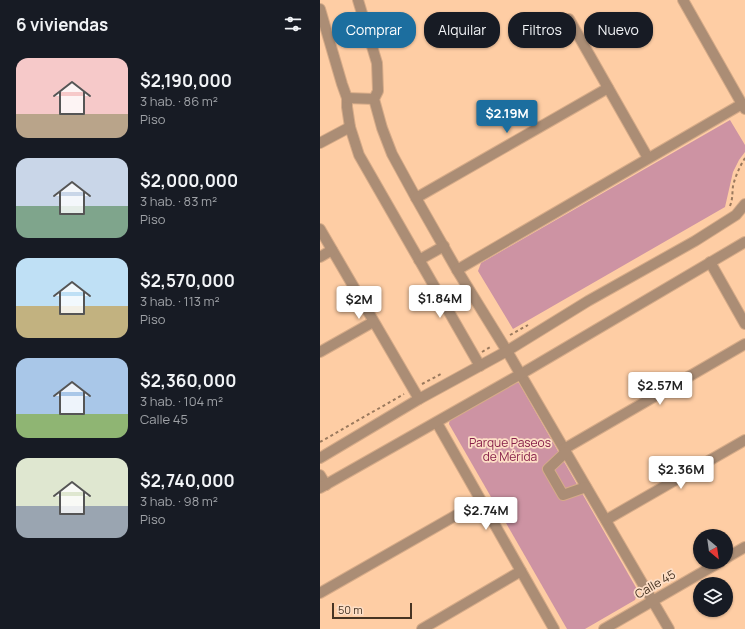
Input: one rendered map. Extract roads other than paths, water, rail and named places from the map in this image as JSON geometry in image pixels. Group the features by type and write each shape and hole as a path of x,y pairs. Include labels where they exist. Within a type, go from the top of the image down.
{"street":[{"path":"358,0 377,63 378,91 374,99 382,128 392,154 457,270 501,340 669,629"},
{"path":"457,270 648,158 744,106 683,0"},
{"path":"320,9 347,98 350,127 359,155 480,366"},
{"path":"576,31 648,158"},
{"path":"416,198 608,88"},
{"path":"347,98 374,99"},
{"path":"320,143 350,127"},
{"path":"320,458 419,399 507,351 588,301 723,224 736,215 745,204"},
{"path":"320,229 419,399"},
{"path":"320,474 323,486 437,423 745,242"},
{"path":"419,260 444,246"},
{"path":"320,257 332,250"},
{"path":"710,262 745,324"},
{"path":"320,352 373,322"},
{"path":"586,487 563,495 548,469 565,450 745,344"},
{"path":"437,423 554,629"},
{"path":"606,520 745,440"},
{"path":"320,593 481,501"},
{"path":"733,554 745,547"},
{"name":"Calle 45","path":"604,629 708,569"},
{"path":"422,629 521,571"}],"park label":[{"name":"Parque Paseos de Mérida","path":"510,449"}]}
